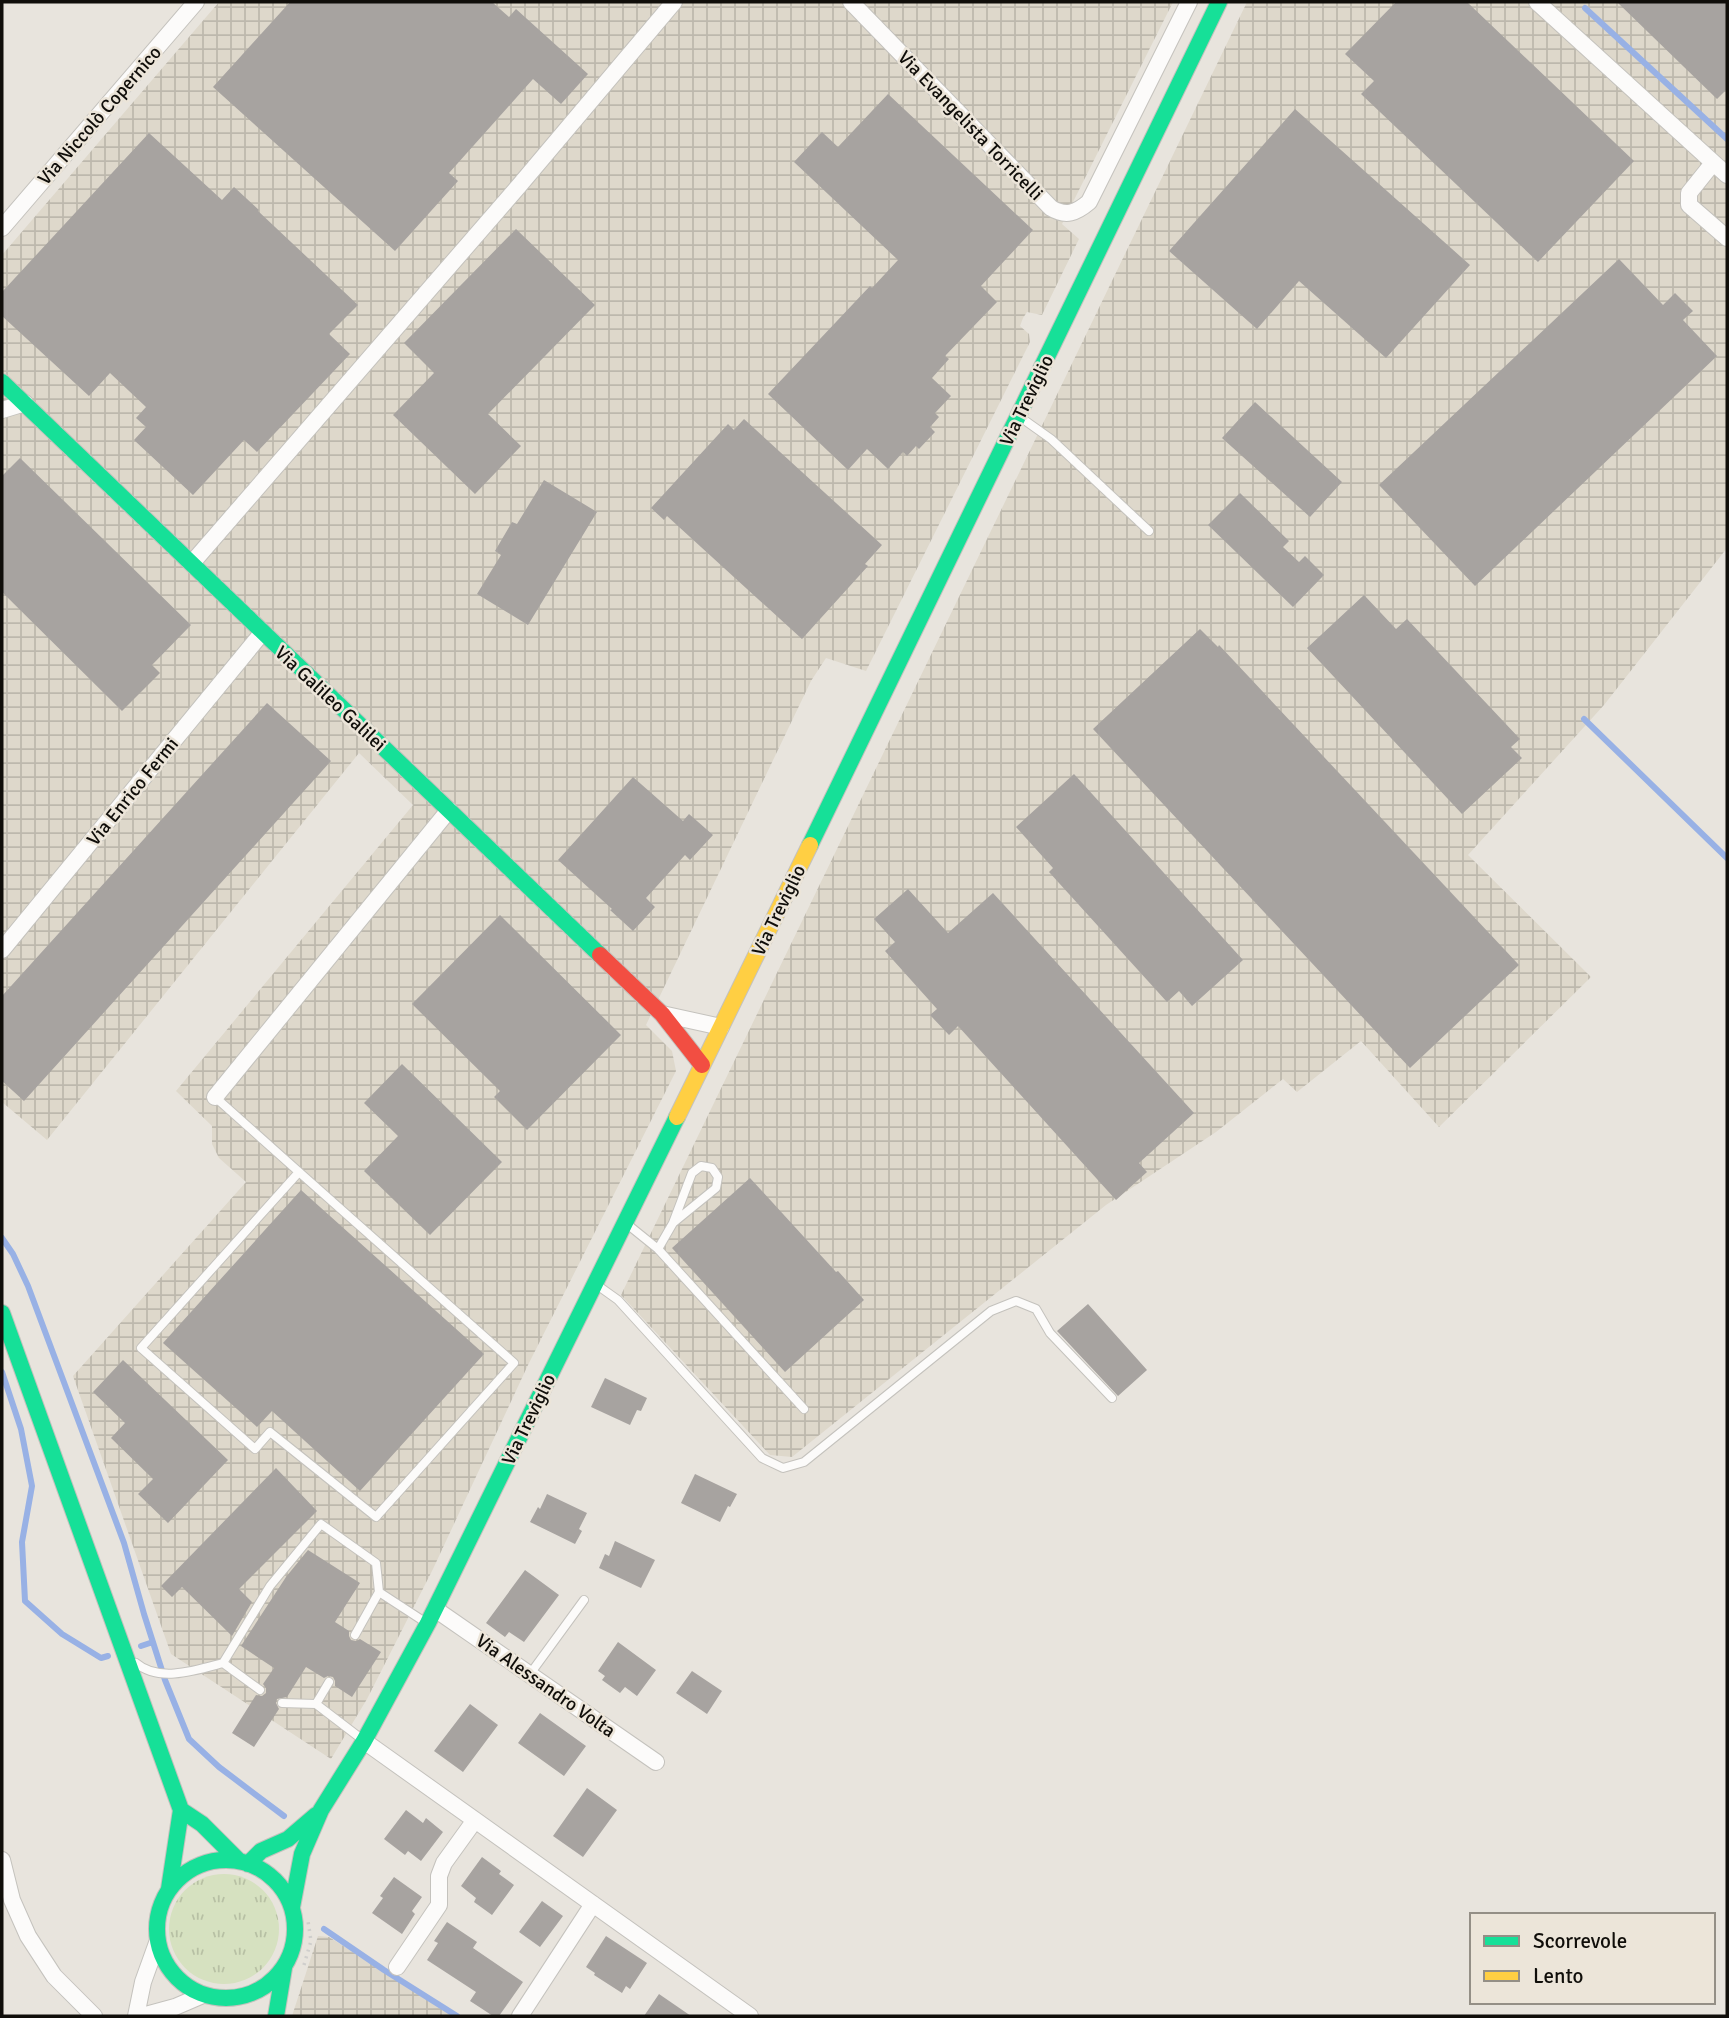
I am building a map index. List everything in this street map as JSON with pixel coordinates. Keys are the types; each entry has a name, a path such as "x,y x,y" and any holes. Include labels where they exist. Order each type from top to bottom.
{"street":[{"name":"Via Niccolò Copernico","path":"2,228 196,2"},
{"path":"192,563 518,187 674,2"},
{"name":"Via Evangelista Torricelli","path":"851,2 1051,208 1066,214 1078,212 1089,202 1189,2"},
{"name":"Via Treviglio","path":"292,1907 302,1854 321,1810 364,1741 431,1616 721,1027 1219,2"},
{"path":"1543,4 1727,175"},
{"path":"1713,163 1689,193 1689,205 1727,238"},
{"name":"Via Galileo Galilei","path":"2,382 662,1014 702,1065"},
{"path":"2,410 25,404"},
{"name":"Via Enrico Fermi","path":"2,950 262,632"},
{"path":"215,1097 449,810"},
{"path":"662,1014 721,1027"},
{"path":"2,1313 181,1810 169,1889"},
{"name":"Via Alessandro Volta","path":"431,1616 530,1674 656,1762"},
{"path":"364,1741 750,2016"},
{"path":"181,1810 202,1824 244,1862 262,1870 275,1880 292,1907 295,1928 292,1949 284,1968 276,2016"},
{"name":"Via Treviglio","path":"244,1862 288,1839 321,1810"},
{"path":"397,1967 439,1905 439,1876 444,1863 475,1820"},
{"path":"2,1860 12,1900 28,1936 54,1976 94,2016"},
{"path":"230,2016 209,1997 182,1984 166,1966 157,1943 156,1925 160,1906 179,1878 200,1865 223,1860 244,1862"},
{"path":"520,2016 593,1904"},
{"path":"136,2016 143,1982 157,1943"},
{"path":"142,2016 209,1997 235,1998 254,1993 271,1983 284,1968"}],"lane":[{"path":"1018,416 1051,439 1149,531"},
{"path":"215,1097 514,1363 376,1517 270,1432 255,1450 141,1348 299,1172"},
{"path":"658,1250 673,1223 692,1173 701,1166 712,1168 718,1177 716,1188 673,1223"},
{"path":"625,1222 658,1250 804,1409"},
{"path":"595,1283 618,1300 762,1458 783,1468 804,1462 991,1311 1016,1301 1036,1310 1051,1333 1112,1398"},
{"path":"126,1654 140,1666 152,1671 180,1675 223,1663 270,1586 321,1524 376,1563 379,1592 355,1635"},
{"path":"379,1592 431,1616"},
{"path":"530,1674 584,1600"},
{"path":"223,1663 260,1690"},
{"path":"316,1704 329,1682"},
{"path":"282,1703 316,1704 364,1741"}],"shaded area":[{"path":"219,2 1173,2 1062,224 1079,239 1042,315 1027,312 1023,318 1020,326 1029,334 1030,342 866,671 826,658 811,681 646,1025 672,1051 676,1071 528,1365 433,1569 367,1699 331,1759 171,1654 73,1376 246,1182 219,1158 212,1144 212,1126 176,1091 413,805 359,753 47,1140 2,1102 2,255"},
{"path":"1247,2 1727,2 1727,548 1604,705 1468,855 1591,977 1439,1127 1361,1041 1297,1092 1283,1079 1216,1132 1106,1205 792,1457 770,1455 621,1295"},
{"path":"318,1936 329,1937 455,2016 292,2016"}],"green space":[{"path":"224,1874 245,1878 263,1890 275,1908 279,1929 275,1950 263,1968 245,1980 224,1984 203,1980 185,1968 173,1950 169,1929 173,1908 185,1890 203,1878"}],"building":[{"path":"290,2 492,2 509,17 516,9 588,74 561,104 533,79 449,173 458,181 395,251 213,87"},
{"path":"1396,2 1467,2 1634,161 1538,262 1361,94 1374,81 1345,54"},
{"path":"1617,2 1727,2 1727,89 1717,99"},
{"path":"888,94 1033,230 981,286 997,302 945,356 949,359 932,378 951,396 935,413 939,417 930,427 935,432 919,449 916,446 907,456 903,452 888,469 867,449 848,470 768,394 898,260 794,162 822,132 838,147"},
{"path":"1295,109 1470,265 1386,358 1299,281 1257,329 1169,251"},
{"path":"149,133 222,200 234,187 358,305 329,334 350,354 257,452 244,440 193,495 134,440 146,427 136,418 146,407 110,373 89,396 2,316 2,292"},
{"path":"516,229 595,305 488,414 521,446 475,494 393,415 434,373 404,343"},
{"path":"1619,259 1663,305 1675,293 1693,311 1683,320 1717,356 1475,586 1379,485"},
{"path":"1255,402 1342,482 1310,517 1222,438"},
{"path":"744,419 882,545 865,564 868,566 802,639 667,516 664,520 651,508 728,424 734,430"},
{"path":"20,458 191,625 152,665 160,673 122,711 2,592 2,476"},
{"path":"544,480 597,512 528,625 477,594 501,555 495,551 512,522 517,524"},
{"path":"1240,493 1289,541 1283,547 1299,562 1305,556 1324,575 1293,607 1208,525"},
{"path":"1364,595 1396,629 1407,619 1520,739 1511,747 1522,758 1462,814 1307,648"},
{"path":"1200,629 1218,647 1219,645 1519,965 1410,1068 1093,729"},
{"path":"267,703 331,761 24,1101 2,1081 2,996"},
{"path":"1074,774 1243,960 1192,1006 1179,991 1167,1002 1049,872 1053,868 1016,827"},
{"path":"633,777 683,821 689,814 713,835 690,860 685,855 646,898 655,907 633,931 558,860"},
{"path":"908,889 948,933 993,893 1194,1113 1139,1163 1147,1172 1116,1200 958,1026 949,1035 930,1015 937,1009 885,951 895,942 874,919"},
{"path":"500,915 621,1035 527,1130 494,1097 500,1091 412,1004"},
{"path":"402,1064 502,1162 430,1235 364,1171 398,1136 364,1103"},
{"path":"750,1178 864,1300 785,1372 672,1248"},
{"path":"301,1190 484,1354 360,1491 272,1411 257,1427 163,1343"},
{"path":"1088,1304 1147,1370 1118,1396 1057,1331"},
{"path":"123,1360 228,1460 168,1523 138,1494 153,1479 111,1438 125,1423 93,1392"},
{"path":"605,1378 647,1398 630,1425 591,1407"},
{"path":"276,1468 317,1511 239,1589 252,1602 232,1636 182,1587 172,1597 161,1586"},
{"path":"695,1474 737,1494 720,1522 681,1503"},
{"path":"547,1494 587,1513 575,1544 530,1522"},
{"path":"615,1541 655,1560 641,1588 599,1568 605,1554 609,1556"},
{"path":"308,1550 360,1583 335,1622 349,1631 351,1640 360,1639 381,1652 352,1697 335,1686 333,1677 324,1678 306,1667 287,1697 277,1699 279,1709 254,1747 232,1733 256,1695 262,1696 266,1693 263,1684 274,1668 241,1646 286,1577"},
{"path":"525,1570 559,1595 524,1642 509,1632 505,1637 486,1623"},
{"path":"618,1642 656,1670 637,1696 625,1687 620,1693 602,1680 605,1676 598,1671"},
{"path":"692,1671 722,1691 707,1714 676,1693"},
{"path":"470,1704 498,1725 463,1772 434,1751"},
{"path":"540,1713 586,1746 564,1776 518,1743"},
{"path":"587,1788 617,1810 583,1857 553,1836"},
{"path":"406,1810 423,1823 426,1818 443,1832 421,1861 408,1851 405,1855 384,1839"},
{"path":"482,1857 514,1885 492,1915 474,1902 476,1898 461,1886"},
{"path":"394,1877 422,1897 412,1911 415,1914 402,1934 372,1913"},
{"path":"542,1901 563,1916 540,1947 519,1932"},
{"path":"447,1922 477,1942 473,1948 523,1982 499,2016 493,2016 470,2001 476,1992 427,1960 438,1943 434,1941"},
{"path":"606,1936 647,1963 630,1989 626,1986 622,1993 586,1967"},
{"path":"659,1994 691,2016 644,2016"}],"waterway":[{"path":"1585,8 1727,139"},
{"path":"1584,719 1727,858"},
{"path":"2,1238 28,1286 124,1543 165,1680 189,1739 219,1767 284,1816"},
{"path":"2,1372 21,1429 32,1486 22,1542 25,1601 62,1634 101,1658 108,1656"},
{"path":"141,1646 153,1642"},
{"path":"324,1929 457,2016"}],"traffic: fast":[{"path":"810,845 1219,2"},
{"path":"2,382 600,955"},
{"path":"292,1907 302,1854 321,1810 364,1741 428,1623 677,1117"},
{"path":"2,1313 181,1810 169,1889"},
{"path":"181,1810 202,1824 239,1861"},
{"path":"248,1864 261,1851 288,1839 316,1815"},
{"path":"226,1860 253,1865 275,1880 290,1902 295,1929 290,1956 275,1978 253,1993 226,1998 199,1993 177,1978 162,1956 157,1929 162,1902 177,1880 199,1865 226,1860"},
{"path":"276,2016 284,1968"}],"traffic: slow":[{"path":"677,1117 810,845"}],"traffic: jam":[{"path":"600,955 662,1014 702,1065"}]}
